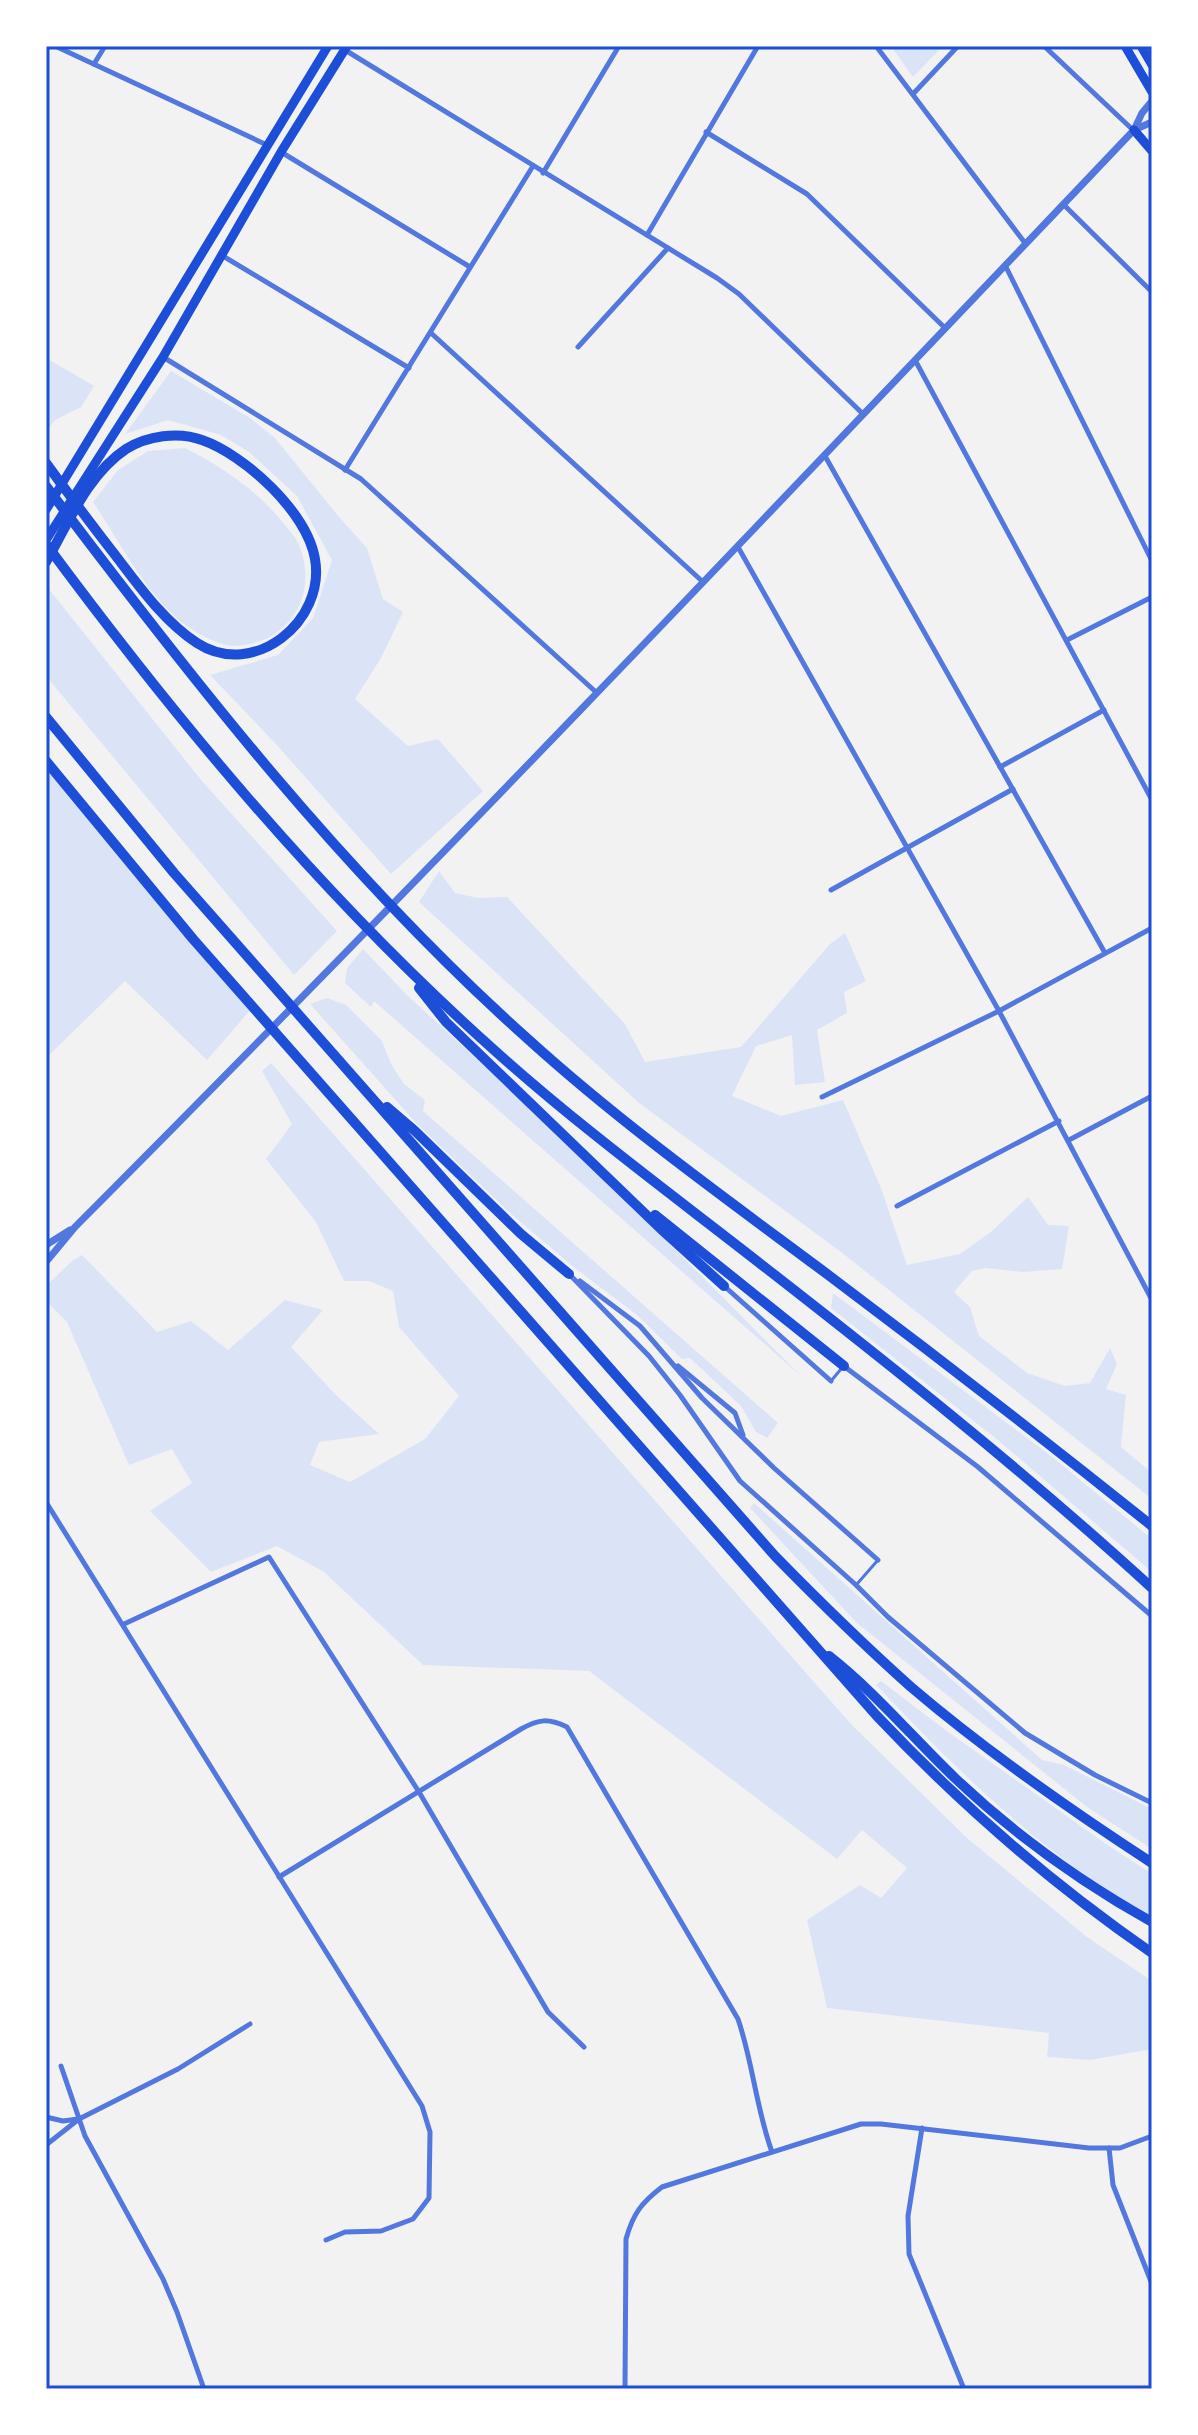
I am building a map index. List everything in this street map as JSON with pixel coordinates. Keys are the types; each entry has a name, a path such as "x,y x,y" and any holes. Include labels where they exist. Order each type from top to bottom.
{"highway":[{"path":"46,510 328,46"},
{"path":"1125,46 1152,92"},
{"path":"1141,46 1152,65"},
{"path":"346,48 281,152 163,357 46,542 78,588 205,747 332,892 465,1024 550,1099 968,1429 1152,1588"},
{"path":"1134,130 1152,151"},
{"path":"46,463 97,531 166,616 195,642 213,651 243,654 280,641 301,620 314,593 316,563 310,544 277,494 251,470 221,449 201,439 182,436 143,441 110,463 89,489 46,562"},
{"path":"46,486 207,694 365,877 415,931 509,1022 614,1113 925,1348 1152,1526"},
{"path":"46,717 149,844 269,982 742,1519 838,1620 942,1712 1064,1803 1152,1863"},
{"path":"46,761 167,909 808,1641 894,1734 957,1797 1073,1896 1152,1953"},
{"path":"396,958 446,1022 724,1286"},
{"path":"361,1086 415,1131 510,1224 569,1274"},
{"path":"625,1192 844,1366"},
{"path":"808,1641 857,1678 932,1757 1019,1835 1093,1887 1152,1922"}],"street":[{"path":"55,46 267,145"},
{"path":"94,64 105,46"},
{"path":"543,173 619,46"},
{"path":"647,235 758,46"},
{"path":"876,46 1025,243"},
{"path":"913,94 958,46"},
{"path":"1044,46 1134,130"},
{"path":"346,48 739,294 863,414"},
{"path":"46,1262 75,1227 825,456 914,358 1134,130 1152,101"},
{"path":"1134,130 1152,122"},
{"path":"706,132 807,194 944,327"},
{"path":"281,152 470,267"},
{"path":"345,470 533,166"},
{"path":"1063,204 1152,292"},
{"path":"578,347 668,248"},
{"path":"223,256 409,368"},
{"path":"1005,264 1152,561"},
{"path":"431,333 704,582"},
{"path":"163,357 345,470 383,498 597,693"},
{"path":"914,358 1152,800"},
{"path":"825,456 1105,953"},
{"path":"738,547 999,1011 1152,1300"},
{"path":"1067,640 1152,597"},
{"path":"1000,767 1104,710"},
{"path":"831,890 1013,789"},
{"path":"822,1097 999,1011 1152,928"},
{"path":"1069,1140 1152,1096"},
{"path":"897,1206 1059,1121"},
{"path":"46,1245 75,1227"},
{"path":"569,1274 629,1316 702,1398 774,1468 878,1560"},
{"path":"569,1274 649,1356 740,1481 888,1617 1025,1733 1084,1769 1152,1803"},
{"path":"724,1286 831,1381"},
{"path":"671,1360 735,1413 744,1438"},
{"path":"844,1366 1000,1486 1152,1616"},
{"path":"46,1502 422,2106 430,2132 429,2198 413,2219 381,2231 345,2232 326,2240"},
{"path":"124,1624 269,1557 419,1792 548,2012 584,2047"},
{"path":"279,1877 538,1720 552,1720 567,1727 738,2019 748,2050 757,2106 772,2152"},
{"path":"46,2145 79,2119 178,2069 250,2024"},
{"path":"61,2066 95,2156 163,2279 204,2389"},
{"path":"46,2117 63,2121 79,2119"},
{"path":"625,2389 626,2239 632,2218 647,2199 662,2187 861,2124 922,2128 1089,2148 1120,2148 1152,2136"},
{"path":"922,2128 908,2216 909,2254 964,2389"},
{"path":"1109,2148 1113,2185 1152,2284"}],"lane":[{"path":"831,1381 844,1366"},
{"path":"856,1585 878,1560"}],"shaded area":[{"path":"891,46 943,46 913,77"},
{"path":"46,358 94,386 81,407 55,420 46,432"},
{"path":"171,371 250,418 275,438 367,548 383,599 403,612 381,658 355,699 408,746 438,739 483,791 391,874 210,675 278,655 313,618 332,560 297,496 249,452 221,435 168,420 125,434"},
{"path":"185,448 213,463 252,491 298,542 304,564 302,599 284,627 269,637 233,646 210,639 188,627 147,586 93,502 118,470 148,451"},
{"path":"48,588 202,781 337,931 294,975 46,676"},
{"path":"46,762 253,1007 207,1060 125,981 46,1058"},
{"path":"439,871 455,893 478,898 507,897 625,1024 645,1062 741,1047 830,944 845,933 866,981 844,992 847,1013 817,1030 825,1082 795,1085 792,1035 756,1046 732,1096 781,1116 843,1100 881,1188 907,1265 960,1254 992,1231 1028,1197 1048,1225 1069,1226 1062,1269 1023,1272 985,1268 972,1271 954,1292 970,1307 979,1336 1027,1373 1065,1386 1090,1383 1110,1348 1117,1364 1106,1389 1126,1395 1121,1447 1152,1473 1152,1499 841,1252 639,1103 419,902"},
{"path":"363,949 407,995 580,1154 802,1377 374,1001 371,1007 345,983 347,968"},
{"path":"327,998 346,1005 382,1041 391,1064 404,1084 425,1100 423,1111 778,1423 767,1438 756,1432 741,1406 690,1358 682,1359 636,1314 576,1269 510,1213 417,1124 310,1004"},
{"path":"271,1063 850,1723 967,1838 1087,1937 1152,1981 1152,2049 1090,2060 1047,2057 1049,2033 827,2008 807,1920 860,1885 881,1898 907,1868 862,1830 837,1859 589,1671 423,1665 324,1572 277,1546 211,1572 150,1511 192,1483 172,1449 129,1465 67,1322 46,1301 46,1286 82,1255 157,1332 191,1321 228,1350 285,1300 323,1310 291,1347 336,1395 379,1434 319,1442 310,1465 350,1482 425,1439 459,1396 399,1327 393,1291 369,1281 344,1281 316,1222 266,1159 292,1124 262,1071"},
{"path":"833,1293 1051,1456 1152,1539 1152,1572 999,1441 831,1308"},
{"path":"754,1503 1042,1760 1064,1765 1152,1809 1152,1849 1087,1807 857,1623 750,1508"},
{"path":"881,1681 944,1729 1152,1874 1152,1917 1076,1869 1005,1812 876,1685"}]}
